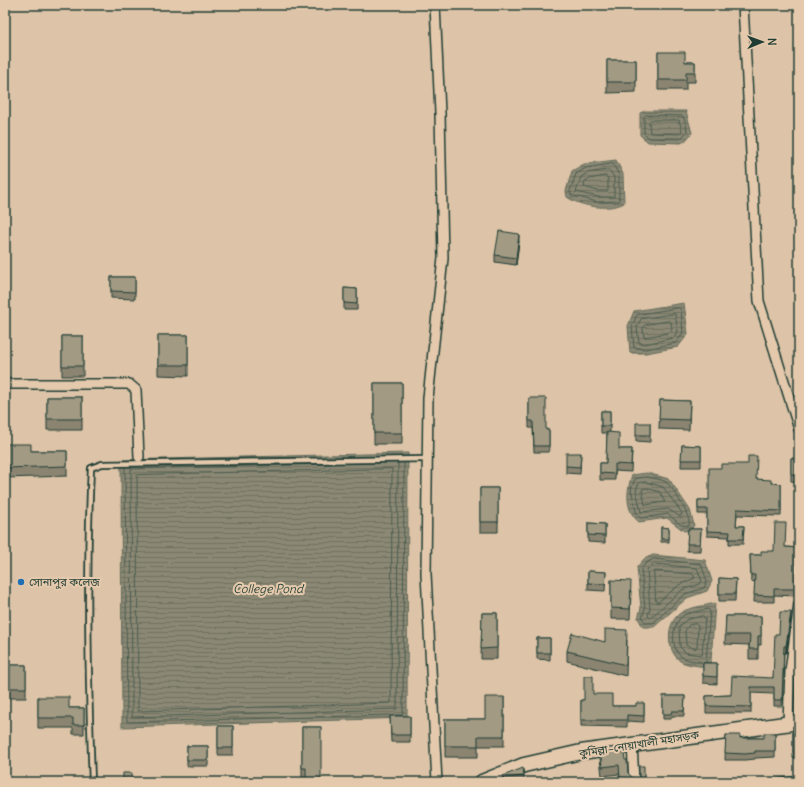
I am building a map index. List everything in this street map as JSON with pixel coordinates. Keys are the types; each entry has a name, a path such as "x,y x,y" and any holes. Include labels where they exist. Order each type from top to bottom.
{"highway":[{"name":"কুমিল্লা–নোয়াখালী মহাসড়ক","path":"482,782 524,765 581,752 794,722"}],"street":[{"path":"435,5 440,113 443,258 428,398 426,574 437,782"},
{"path":"743,5 759,301 799,429"},
{"path":"5,384 129,384 136,390 139,457"},
{"path":"794,722 790,671 799,604"},
{"path":"632,744 634,782"}],"lane":[{"path":"92,782 89,709 88,550 92,468 102,464 427,458"}],"water":[{"path":"645,111 686,111 692,133 685,141 681,143 648,142 640,135 640,113"},
{"path":"616,160 623,174 624,203 611,207 596,207 580,203 567,197 566,191 572,171 584,164"},
{"path":"684,303 688,334 678,347 646,353 630,353 628,326 634,311"},
{"name":"College Pond","path":"408,453 407,718 122,727 121,460"},
{"path":"647,473 669,479 690,510 694,525 691,530 684,531 667,518 639,522 634,517 629,507 628,500 630,481 632,475"},
{"path":"653,555 705,560 712,581 707,591 687,598 654,627 643,627 638,618 641,608 637,567 644,559"},
{"path":"715,603 711,661 707,667 680,661 672,650 669,636 670,629 676,617 685,610"}],"building":[{"path":"658,52 685,52 685,62 695,62 695,72 686,72 686,80 658,80"},
{"path":"607,60 636,60 636,82 607,82"},
{"path":"499,231 519,234 516,258 495,255"},
{"path":"111,277 135,277 135,292 111,291"},
{"path":"344,288 357,289 357,304 344,303"},
{"path":"158,335 188,335 188,365 158,365"},
{"path":"62,336 83,336 83,366 62,366"},
{"path":"374,383 402,383 402,433 374,433"},
{"path":"47,397 82,397 82,419 47,419"},
{"path":"529,398 546,398 546,430 549,430 549,446 534,446 533,421 529,421"},
{"path":"660,400 690,401 689,420 659,419"},
{"path":"601,411 610,411 610,426 601,426"},
{"path":"636,423 650,423 650,435 636,435"},
{"path":"607,432 619,433 619,449 632,449 631,465 615,464 615,474 600,473 600,463 606,463"},
{"path":"5,444 31,444 31,451 67,451 67,466 5,468"},
{"path":"682,445 701,446 701,460 681,460"},
{"path":"566,453 581,453 580,467 566,466"},
{"path":"748,456 757,456 756,479 771,480 771,483 781,484 781,511 737,509 736,526 744,526 743,539 729,539 730,532 707,531 707,509 698,509 698,500 709,500 709,468 721,468 721,464 748,464"},
{"path":"791,458 799,459 799,475 791,474"},
{"path":"480,488 498,488 498,522 480,522"},
{"path":"588,523 605,524 605,536 588,535"},
{"path":"775,523 786,523 785,547 799,548 799,565 796,565 796,589 774,589 774,596 754,595 755,575 751,575 750,555 761,555 761,551 774,551"},
{"path":"661,527 669,528 669,539 661,539"},
{"path":"688,529 701,529 700,544 687,544"},
{"path":"588,571 606,572 605,584 588,583"},
{"path":"719,578 736,579 735,594 719,594"},
{"path":"611,580 631,581 630,609 611,608"},
{"path":"780,612 791,612 786,646 784,646 782,700 774,700 774,687 751,687 751,707 706,706 706,696 731,695 732,676 773,678 775,634 779,634"},
{"path":"482,613 497,613 497,648 481,649"},
{"path":"726,616 761,616 761,636 758,636 758,649 749,649 750,635 725,635"},
{"path":"605,629 627,630 626,665 567,651 572,633 605,642"},
{"path":"537,638 550,638 550,653 537,653"},
{"path":"703,663 717,663 717,677 703,676"},
{"path":"5,665 26,665 26,688 5,688"},
{"path":"584,676 593,676 593,694 612,694 612,706 636,706 636,703 644,703 644,716 627,715 627,720 581,720 581,700 584,700"},
{"path":"663,696 685,696 684,711 672,711 671,714 663,714"},
{"path":"38,697 69,697 69,708 84,708 84,725 73,725 73,718 38,718"},
{"path":"485,697 504,697 504,736 478,736 478,746 445,746 445,719 485,719"},
{"path":"390,716 410,716 410,735 391,735"},
{"path":"799,725 799,752 793,752 793,726"},
{"path":"218,726 233,726 233,748 218,748"},
{"path":"302,727 321,727 321,782 306,782 306,768 302,768"},
{"path":"764,733 775,733 775,751 755,751 755,753 745,754 725,753 726,735 740,735 740,738 764,738"},
{"path":"187,746 208,746 208,760 187,760"},
{"path":"623,746 625,760 627,760 628,773 634,779 620,778 619,765 602,767 600,749"},
{"path":"639,766 644,766 644,782 638,782"},
{"path":"523,768 524,776 503,778 503,776"},
{"path":"123,773 132,773 132,782 123,782"}],"railway":[{"path":"755,782 799,777"}],"place":[{"name":"সোনাপুর কলেজ","path":"21,582"}]}
